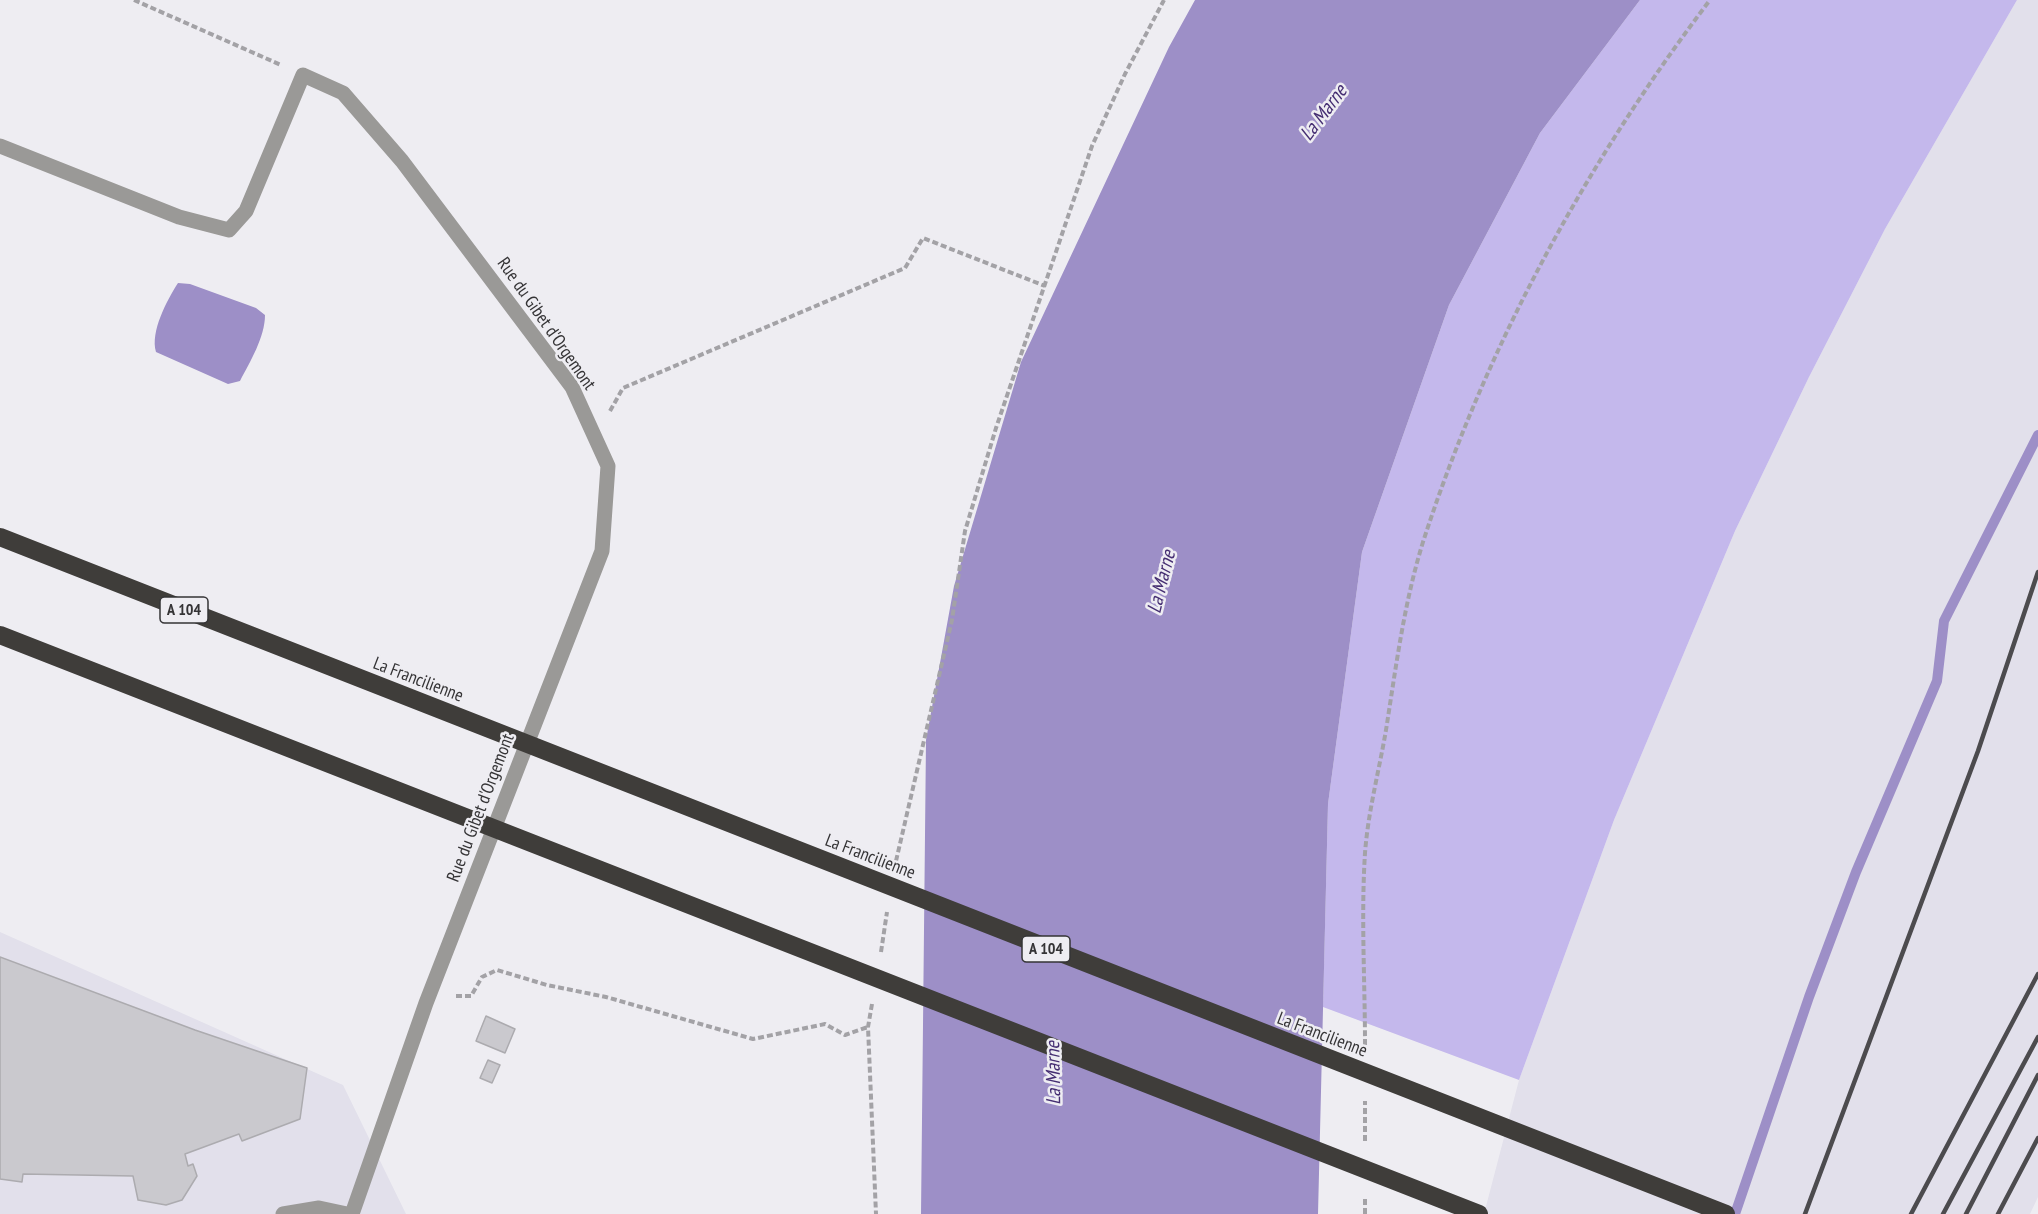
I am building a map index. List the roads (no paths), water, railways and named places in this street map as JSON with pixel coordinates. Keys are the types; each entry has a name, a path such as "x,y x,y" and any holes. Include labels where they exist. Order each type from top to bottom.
{"highway":[{"name":"La Francilienne","path":"0,537 1726,1214"},
{"path":"0,635 1479,1214"}],"street":[{"name":"Rue du Gibet d'Orgemont","path":"0,146 179,217 210,227 229,230 246,211 303,75 342,93 402,161 572,387 608,466 602,551 426,1003 352,1214"},
{"path":"283,1214 319,1208 347,1214"}],"water":[{"name":"La Marne","path":"1195,0 1640,0 1540,133 1449,305 1362,552 1328,804 1318,1214 921,1214 926,740 954,586 1021,362 1169,47"},
{"path":"178,283 190,284 256,308 265,315 260,341 240,381 228,384 156,352 157,326"}],"waterway":[{"path":"1735,1214 1809,997 1856,872 1937,681 1944,621 2038,435"}],"railway":[{"path":"1805,1214 1978,751 2038,572"},
{"path":"1911,1214 2038,974"},
{"path":"1943,1214 2038,1037"},
{"path":"1966,1214 2038,1075"},
{"path":"1998,1214 2038,1138"}]}
